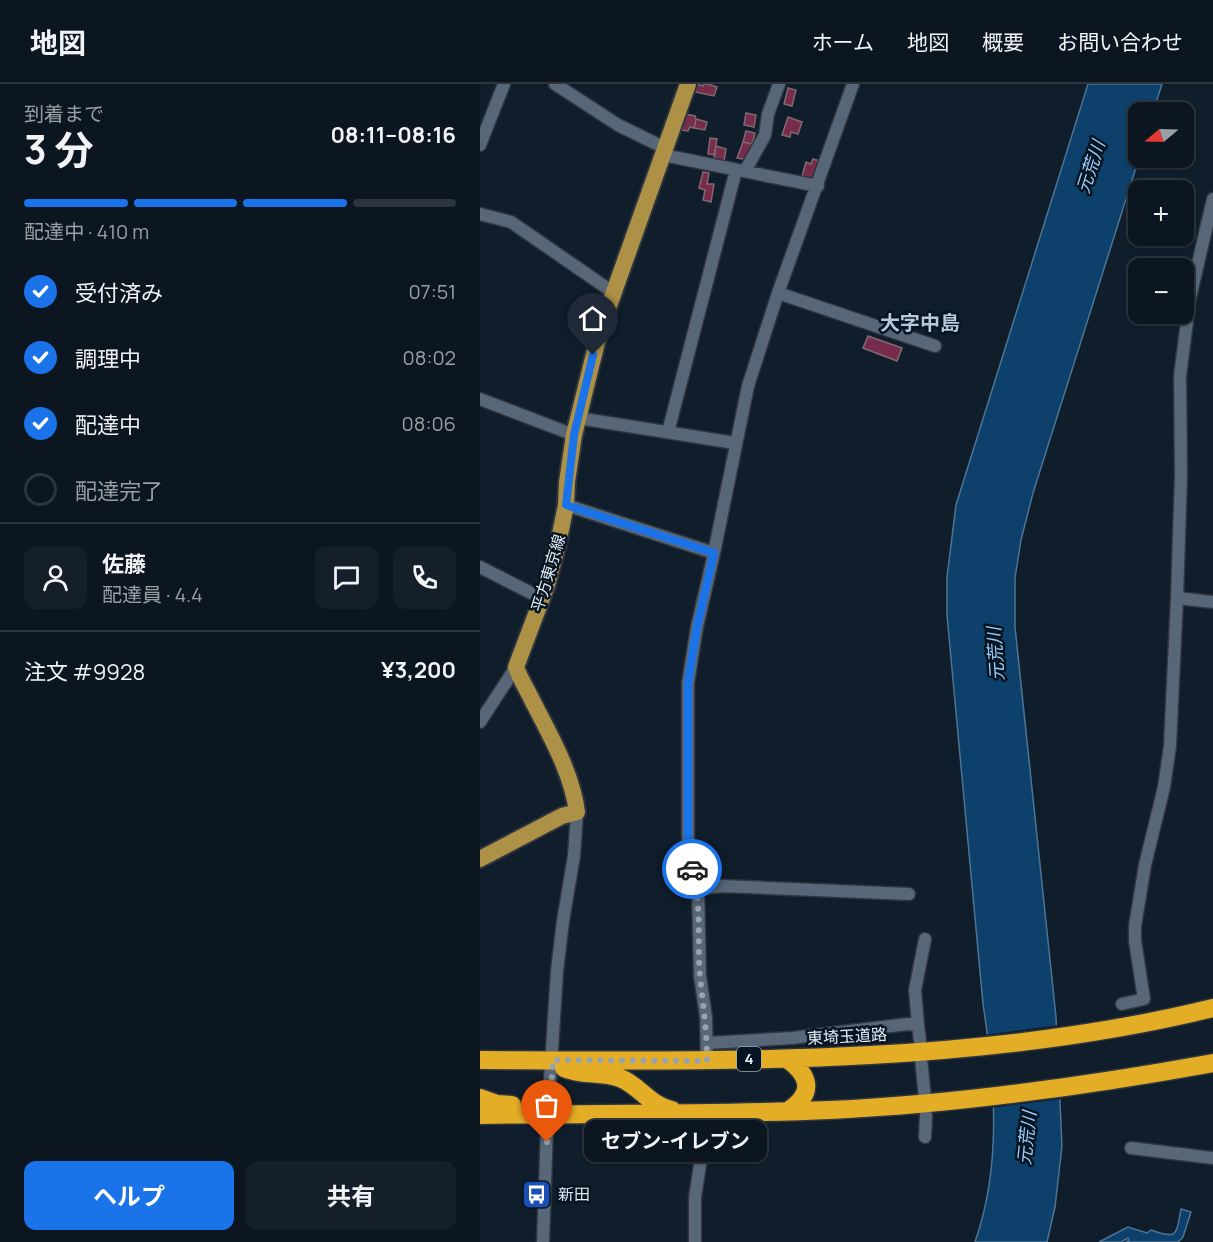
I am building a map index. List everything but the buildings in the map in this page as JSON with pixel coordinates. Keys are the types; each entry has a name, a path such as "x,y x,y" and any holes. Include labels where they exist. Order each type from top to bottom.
{"highway":[{"name":"東埼玉道路","path":"480,1060 553,1060 707,1052 787,1059 945,1049 1097,1030 1213,1008"},
{"path":"787,1059 802,1073 807,1090 798,1105 788,1111"},
{"name":"4","path":"553,1060 570,1071 622,1078 655,1104 697,1113"},
{"name":"4","path":"480,1115 788,1111 950,1102 1105,1082 1213,1064"},
{"name":"4","path":"480,1098 497,1104 526,1105 548,1114"}],"main road":[{"name":"平方東京線","path":"516,668 552,568 566,505 574,435 599,334 688,84"},
{"path":"480,859 562,816 578,812 567,777 548,731 516,668"}],"street":[{"path":"480,145 504,84"},
{"path":"555,84 664,152 818,186"},
{"path":"668,432 741,170 765,135 768,114 778,84"},
{"path":"853,84 778,293 748,386 735,443 697,627 688,683 688,852 698,889 700,976 706,1017 707,1052 792,1038 918,1025"},
{"path":"1122,1004 1144,999 1135,941 1135,926 1145,865 1169,756 1178,598 1181,475 1180,376 1193,282 1213,199"},
{"path":"480,214 511,222 614,293"},
{"path":"778,293 935,346"},
{"path":"480,399 574,435"},
{"path":"578,418 735,443"},
{"path":"566,505 714,553"},
{"path":"480,567 541,598"},
{"path":"1178,598 1213,602"},
{"path":"480,722 516,668"},
{"path":"543,1242 557,971 578,812"},
{"path":"698,889 722,886 909,894"},
{"path":"920,1041 915,990 924,939"},
{"path":"921,1058 925,1099"},
{"path":"695,1242 695,1197 705,1132 697,1113"},
{"path":"925,1137 926,1115"},
{"path":"705,1132 739,1134"},
{"path":"1131,1148 1213,1158"}],"water":[{"name":"元荒川","path":"1088,84 1162,84 1156,102 1128,102 1128,168 1136,168 1132,180 1128,180 1128,193 1033,493 1021,540 1015,578 1015,627 1056,1017 1062,1146 1055,1207 1047,1242 975,1242 984,1213 989,1183 994,1124 991,1064 983,1004 947,615 947,577 956,505"},
{"path":"1181,1209 1191,1212 1183,1237 1178,1242 1126,1242 1128,1238 1121,1242 1099,1242 1128,1227 1147,1233 1151,1230 1171,1235 1176,1230"}],"pier":[{"path":"1059,1025 1062,1099 991,1108 989,1067 984,1035"}],"way so far":[{"path":"547,1142 553,1060 707,1061 706,1017 700,976 698,889 692,869"}],"place":[{"name":"セブン-イレブン","path":"547,1142"},
{"name":"新田","path":"537,1194"}],"district":[{"name":"大字中島","path":"920,323"}],"route":[{"path":"593,355 574,435 566,505 714,553 697,627 688,683 688,852 692,869"}]}
